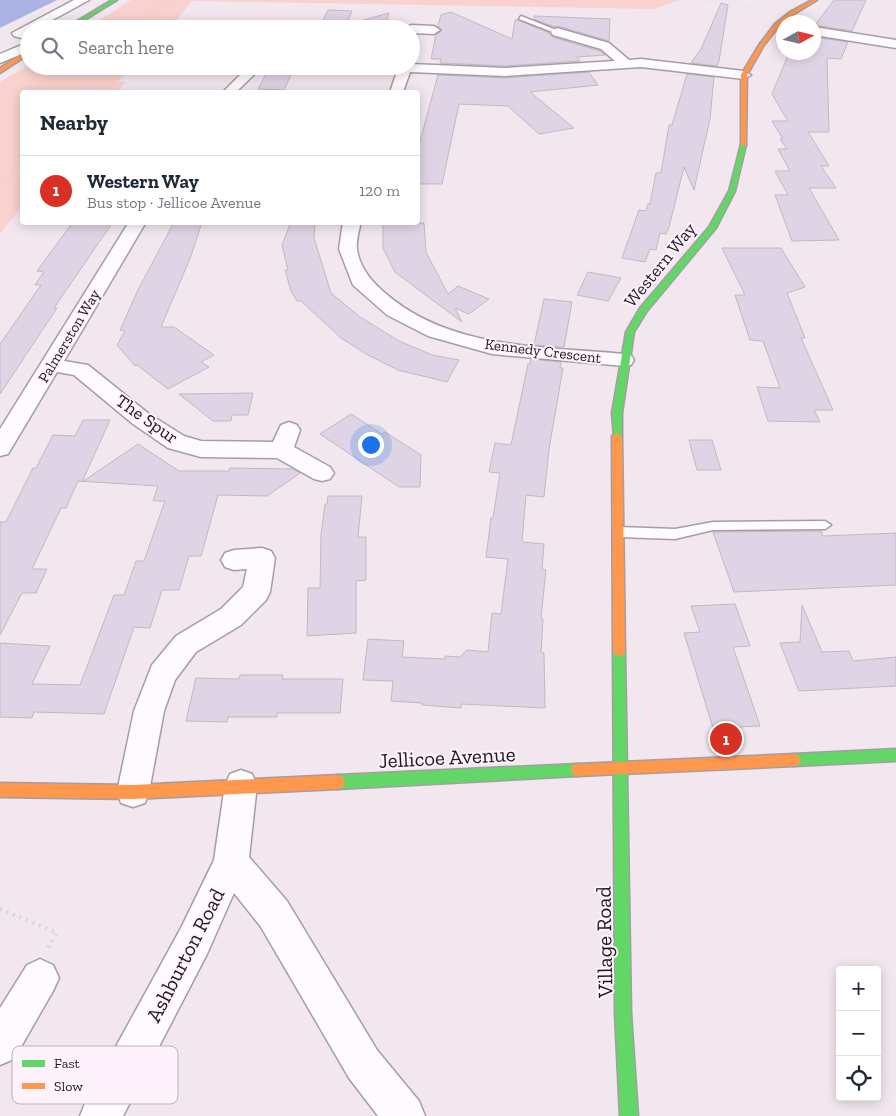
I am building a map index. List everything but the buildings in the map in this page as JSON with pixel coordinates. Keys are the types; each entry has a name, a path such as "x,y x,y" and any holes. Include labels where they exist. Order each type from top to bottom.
{"street":[{"path":"44,20 83,0"},
{"path":"81,20 115,0"},
{"path":"792,13 815,0"},
{"path":"420,29 434,30"},
{"path":"420,68 505,72 641,63 744,75 762,45 776,30"},
{"path":"821,32 896,44"},
{"path":"563,37 605,46 626,63"},
{"path":"0,58 20,50"},
{"path":"0,71 20,57"},
{"path":"231,90 247,75"},
{"path":"398,90 403,75"},
{"name":"Western Way","path":"620,767 618,414 624,360 630,332 643,310 712,228 732,191 743,150 744,75"},
{"name":"Palmerston Way","path":"0,448 136,225"},
{"name":"Kennedy Crescent","path":"352,225 348,249 360,281 394,312 410,320 435,332 492,348 624,360"},
{"name":"The Spur","path":"52,365 81,370 141,419 176,442 201,449 285,440"},
{"path":"285,440 322,473"},
{"path":"133,792 150,711 162,674 186,644 231,617 256,592 262,558 234,560"},
{"name":"Jellicoe Avenue","path":"0,790 133,792 896,755"},
{"name":"Village Road","path":"620,767 623,1012 629,1116"},
{"name":"Ashburton Road","path":"138,1046 194,941 231,862 241,786"},
{"path":"231,862 274,914 363,1064 404,1116"},
{"path":"0,1045 40,978"},
{"name":"Ashburton Road","path":"101,1116 107,1104"}],"lane":[{"path":"520,18 563,37"},
{"path":"619,532 675,534 713,526 825,525"}],"path":[{"path":"146,20 162,1 192,0"},
{"path":"704,0 792,13"},
{"path":"84,90 97,75"},
{"path":"0,187 20,163"},
{"path":"0,909 56,933 32,975 40,978"}],"shaded area":[{"path":"131,0 678,0 655,9 192,1 176,20 100,20"},
{"path":"20,70 20,75 124,75 118,82 125,82 119,90 20,90 20,209 0,234 0,82"}],"water":[{"path":"0,0 57,0 0,28"}],"traffic: fast":[{"path":"81,20 115,0"},
{"path":"617,436 617,413 630,332 643,310 712,228 732,191 743,145"},
{"path":"619,651 623,1013 629,1116"},
{"path":"794,760 896,755"},
{"path":"338,782 578,770"}],"traffic: slow":[{"path":"743,145 744,75 762,45 777,25 792,13 815,0"},
{"path":"0,71 20,57"},
{"path":"617,436 619,651"},
{"path":"578,770 794,760"},
{"path":"0,790 133,792 338,782"}],"place":[{"name":"Western Way","path":"726,739"}]}
